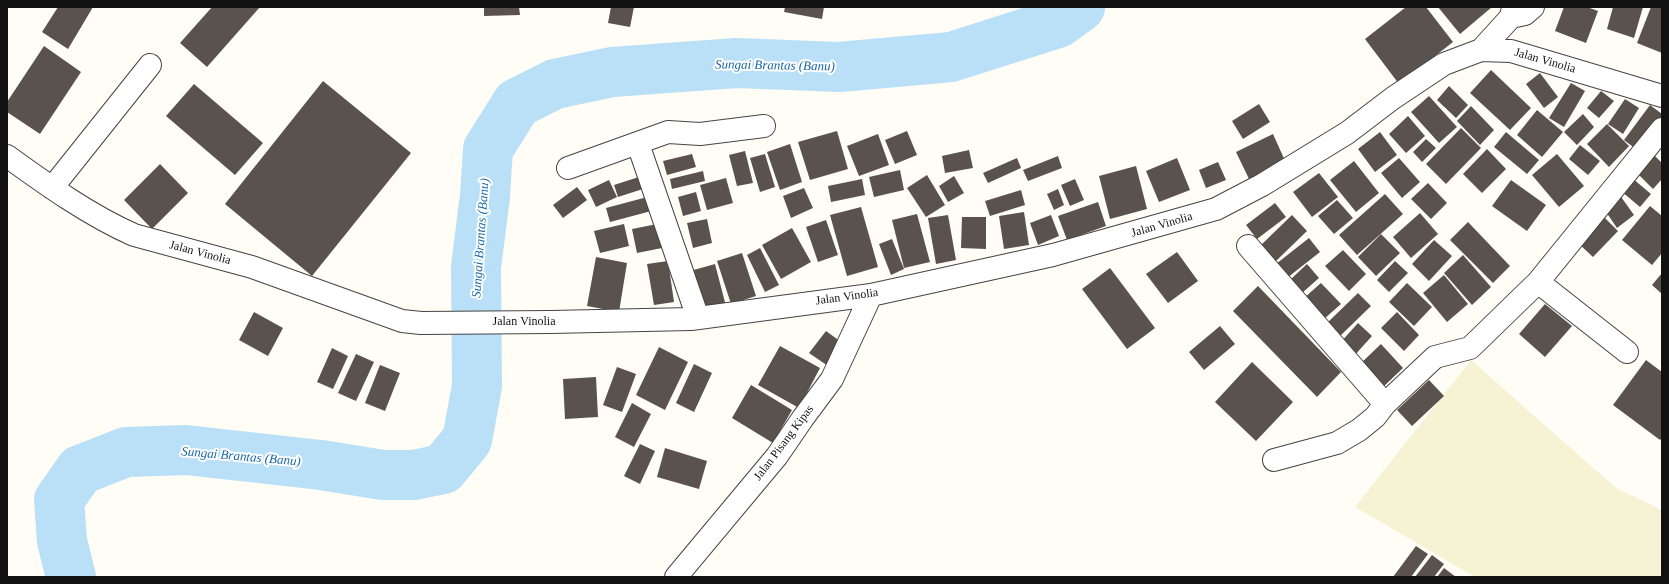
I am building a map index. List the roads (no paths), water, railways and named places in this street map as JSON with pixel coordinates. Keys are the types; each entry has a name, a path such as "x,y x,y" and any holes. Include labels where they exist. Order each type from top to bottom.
{"street":[{"path":"1481,50 1512,12 1524,14 1533,7"},
{"name":"Jalan Vinolia","path":"7,156 52,188 119,228 134,235 252,267 402,321 421,323 551,322 698,318 871,295 1053,255 1216,209 1262,185 1347,133 1394,98 1444,64 1481,50 1511,51 1662,96"},
{"path":"52,188 150,65"},
{"path":"568,168 668,132 700,134 764,126"},
{"path":"1274,460 1337,443 1359,430 1375,417 1385,404 1434,357 1470,348 1538,282 1662,129"},
{"path":"638,144 698,318"},
{"path":"1248,246 1385,404"},
{"path":"1538,282 1627,352"},
{"name":"Jalan Pisang Kipas","path":"676,577 777,456 802,418 832,379 871,295"}],"waterway":[{"name":"Sungai Brantas (Banu)","path":"71,577 62,541 59,500 80,470 126,452 186,450 321,465 383,475 414,475 443,469 467,440 477,386 476,267 485,196 488,149 517,103 555,84 612,72 737,63 839,67 951,57 1058,23 1080,7"}]}
